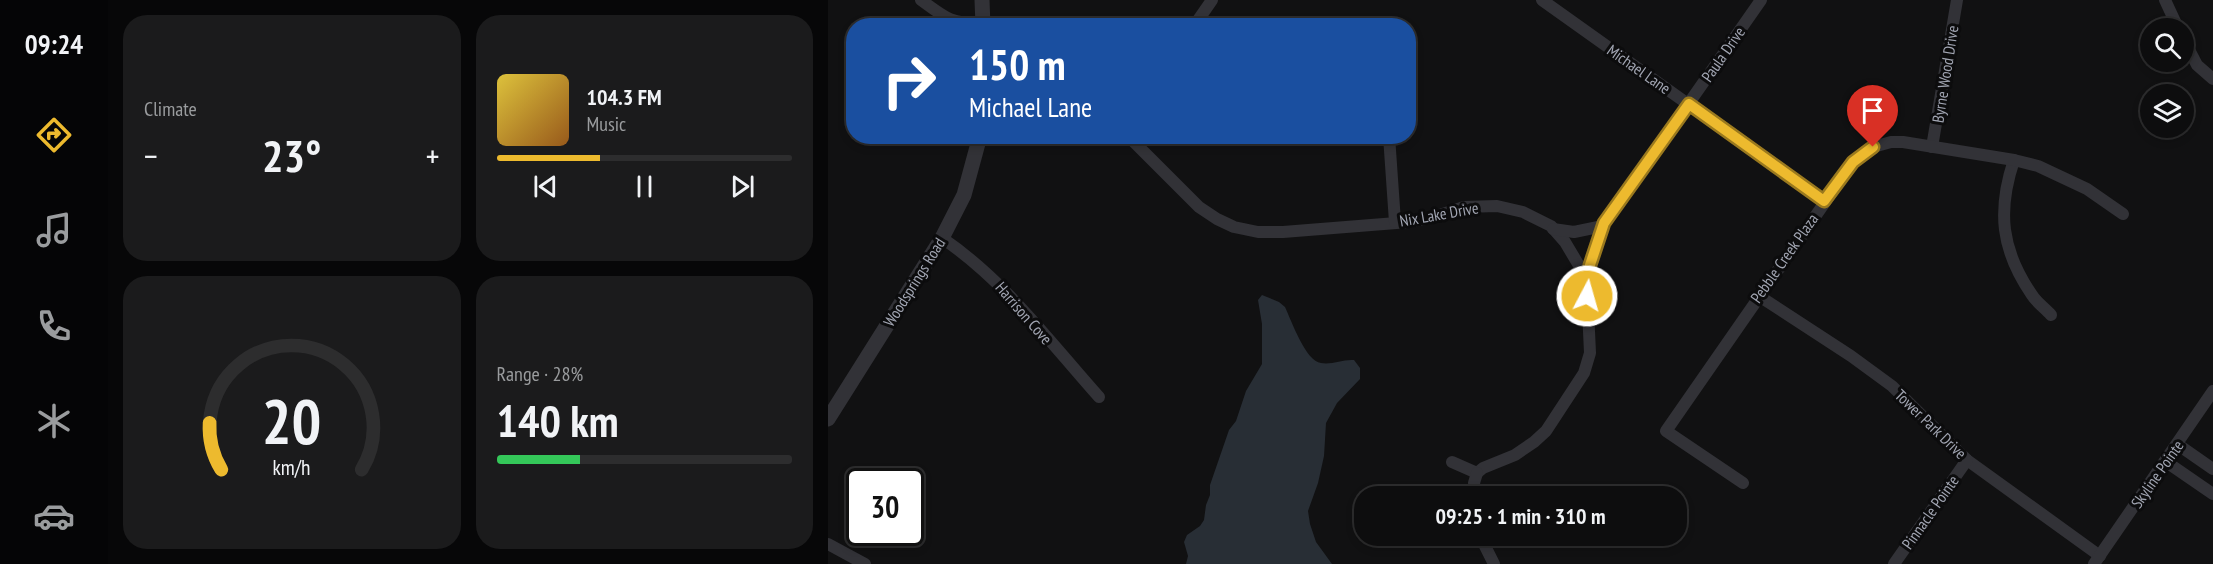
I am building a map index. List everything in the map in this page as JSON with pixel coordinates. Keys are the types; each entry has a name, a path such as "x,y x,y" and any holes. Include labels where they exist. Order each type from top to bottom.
{"street":[{"path":"921,0 946,18"},
{"path":"982,0 983,18"},
{"path":"1200,18 1212,0"},
{"name":"Michael Lane","path":"1542,0 1824,201"},
{"name":"Paula Drive","path":"1587,279 1603,226 1761,0"},
{"name":"Byrne Wood Drive","path":"1932,147 1957,0"},
{"path":"2165,0 2173,18"},
{"path":"2194,59 2197,65 2213,79"},
{"name":"Pebble Creek Plaza","path":"1743,483 1666,431 1824,201 1853,162 1873,147 1892,141 2014,160 2058,174 2087,189 2123,214"},
{"name":"Woodsprings Road","path":"828,419 942,238 964,195 978,144"},
{"name":"Nix Lake Drive","path":"1136,144 1199,207 1234,227 1267,233 1431,218 1464,207 1497,206 1523,212 1553,229 1565,242 1587,279 1585,282 1590,353 1584,373 1546,430 1534,442 1515,455 1483,468 1477,473"},
{"path":"1390,144 1395,222"},
{"path":"2014,160 2003,205 2004,232 2008,250 2027,288 2051,315"},
{"path":"1553,229 1574,232 1603,226"},
{"name":"Harrison Cove","path":"942,238 968,255 996,280 1099,397"},
{"name":"Tower Park Drive","path":"1759,296 1851,356 1892,386 1917,408 1966,460 2097,560"},
{"name":"Skyline Pointe","path":"2097,560 2213,391"},
{"path":"2177,444 2213,469"},
{"name":"Pinnacle Pointe","path":"1894,564 1966,460"},
{"path":"1452,462 1477,473 1474,486"},
{"path":"2165,462 2213,494"},
{"path":"828,544 865,564"},
{"path":"1485,546 1494,564"}],"shaded area":[{"path":"1262,295 1285,307 1300,340 1315,361 1333,363 1354,360 1360,368 1360,379 1337,403 1326,423 1324,456 1308,511 1316,542 1332,564 1186,564 1188,556 1184,542 1187,535 1200,526 1204,520 1210,485 1229,430 1236,421 1246,391 1262,364 1262,324 1258,300"}],"route":[{"path":"1587,296 1585,282 1589,276 1590,265 1604,223 1689,104 1824,201 1853,162 1873,147"}]}
